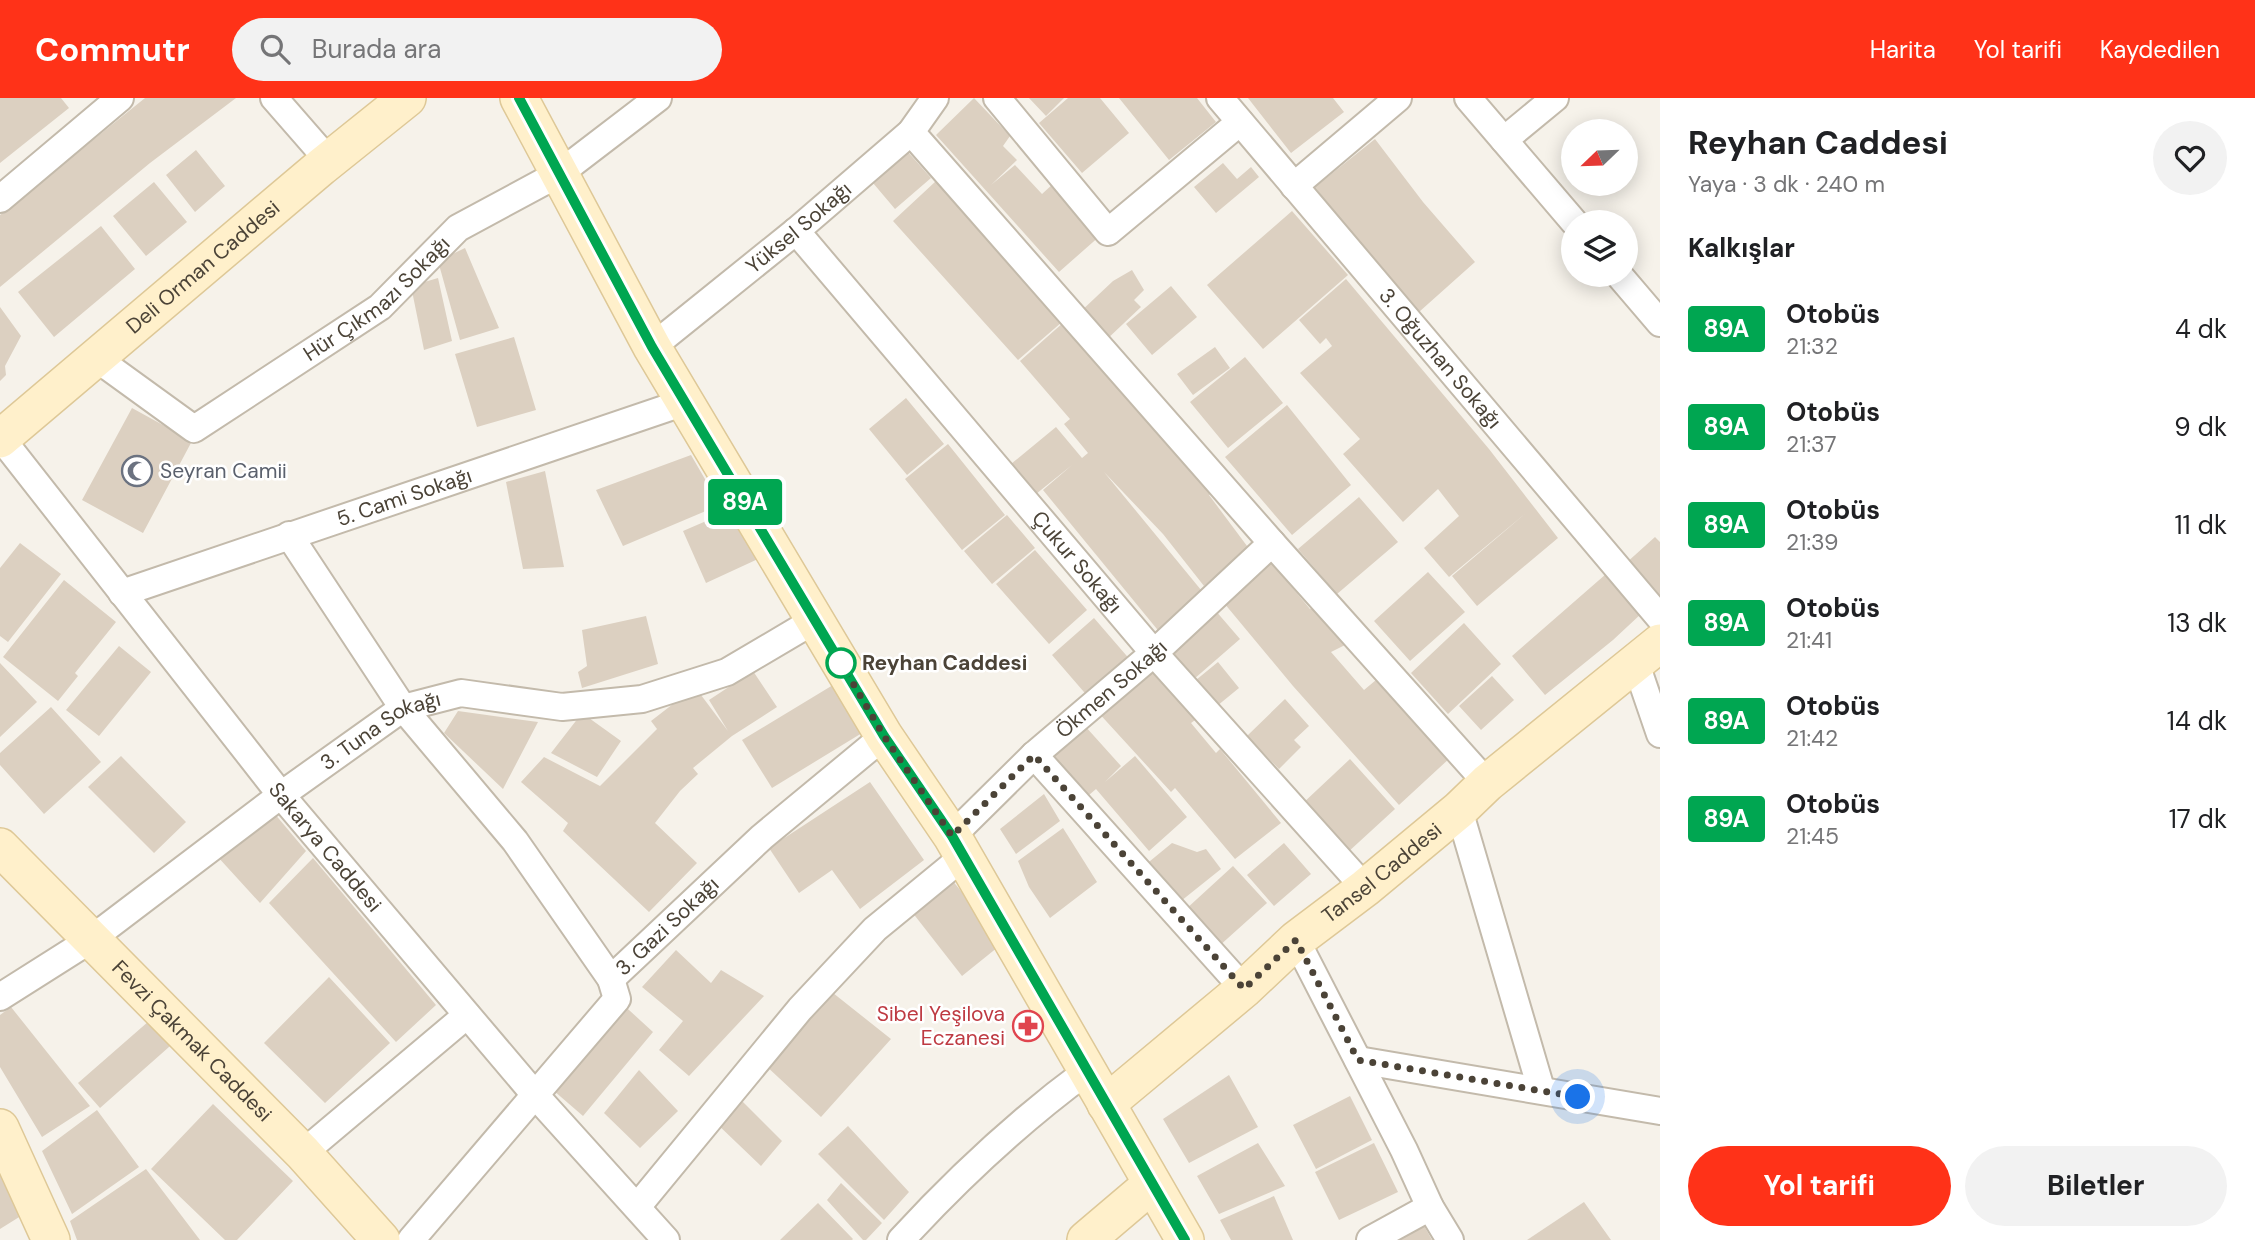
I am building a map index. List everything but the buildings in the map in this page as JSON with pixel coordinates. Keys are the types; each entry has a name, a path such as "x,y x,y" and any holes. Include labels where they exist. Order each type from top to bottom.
{"street":[{"path":"0,199 120,98"},
{"path":"274,98 328,161"},
{"name":"Deli Orman Caddesi","path":"0,439 328,161 407,98"},
{"path":"519,98 652,347 884,736 958,846 1185,1240"},
{"name":"Hür Çıkmazı Sokağı","path":"96,358 194,429 380,307 458,228 560,173 658,98"},
{"name":"Yüksel Sokağı","path":"652,347 796,231 911,132 935,98"},
{"path":"997,98 1108,232 1240,122"},
{"name":"3. Oğuzhan Sokağı","path":"1220,98 1660,618"},
{"path":"1294,186 1398,98"},
{"path":"1468,98 1564,210"},
{"path":"1504,140 1555,98"},
{"path":"911,132 1487,783"},
{"name":"Çukur Sokağı","path":"796,231 1154,653 1365,888"},
{"path":"1629,287 1660,323"},
{"name":"5. Cami Sokağı","path":"122,593 685,402"},
{"name":"Sakarya Caddesi","path":"0,439 281,795 536,1096 666,1240"},
{"path":"289,535 403,708 515,841 611,979"},
{"name":"Ökmen Sokağı","path":"637,1207 800,1009 958,846 1034,755 1154,653 1272,543"},
{"name":"3. Tuna Sokağı","path":"0,997 90,940 281,795 403,708 461,693 562,707 642,699 727,672 815,620"},
{"path":"1648,653 1660,734"},
{"name":"Tansel Caddesi","path":"1106,1104 1244,989 1296,940 1365,888 1459,810 1487,783 1648,653"},
{"name":"3. Gazi Sokağı","path":"411,1240 617,999 611,979 762,837 884,736"},
{"path":"1034,755 1244,989"},
{"path":"1459,810 1541,1089"},
{"name":"Fevzi Çakmak Caddesi","path":"0,847 303,1153 381,1240"},
{"path":"1296,940 1430,1208 1450,1240"},
{"path":"303,1153 467,1014"},
{"path":"1358,1060 1660,1111"},
{"path":"901,1240 935,1203 1037,1108 1087,1071"},
{"path":"0,1128 51,1240"},
{"path":"1086,1240 1152,1184"},
{"path":"1370,1240 1430,1208"}],"bus line":[{"name":"89A","path":"519,98 652,347 884,736 952,836 1185,1240"}],"place":[{"name":"Seyran Camii","path":"137,471"},
{"name":"Reyhan Caddesi","path":"841,663"},
{"name":"Sibel Yeşilova Eczanesi","path":"1028,1026"}],"route":[{"path":"841,663 884,736 952,836 1034,755 1244,989 1296,940 1358,1060 1578,1097"}]}
